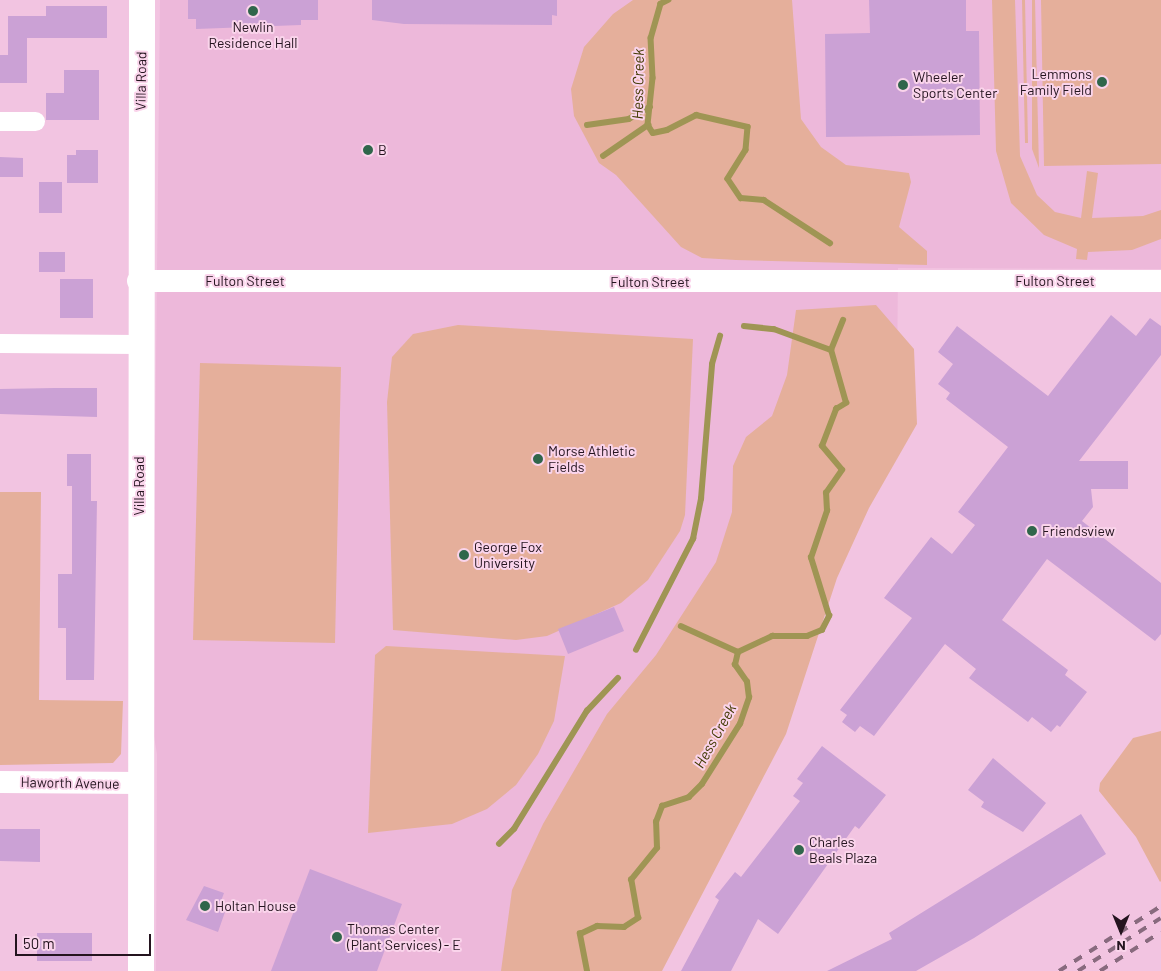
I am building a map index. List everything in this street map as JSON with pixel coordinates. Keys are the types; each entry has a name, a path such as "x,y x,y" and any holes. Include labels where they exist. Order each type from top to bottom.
{"main road":[{"name":"Villa Road","path":"141,971 138,281 142,0"}],"street":[{"path":"0,121 35,122"},
{"name":"Fulton Street","path":"138,281 1161,281"},
{"path":"0,343 138,344"},
{"name":"Haworth Avenue","path":"0,782 141,784"}],"shaded area":[{"name":"George Fox University","path":"160,0 1161,0 1161,269 898,268 897,384 503,971 156,971 157,754 152,725"},
{"path":"633,0 792,0 801,119 821,147 846,165 909,173 911,182 899,227 927,251 927,265 702,258 681,247 616,175 599,163 574,116 571,89 584,47 613,14"},
{"path":"992,0 1015,0 1020,156 1037,195 1055,212 1081,218 1087,171 1098,173 1092,218 1143,216 1161,210 1161,239 1132,250 1088,252 1087,260 1076,259 1077,249 1044,235 1011,203 996,151"},
{"path":"1022,0 1025,0 1028,143 1025,143"},
{"path":"1032,0 1035,0 1039,168 1032,149"},
{"name":"Lemmons Family Field","path":"1041,0 1161,0 1161,164 1044,166"},
{"path":"876,305 914,349 917,424 869,508 837,578 786,734 662,971 501,971 512,890 543,824 607,714 656,655 716,562 732,512 733,466 746,437 772,416 787,375 796,310"},
{"name":"Morse Athletic Fields","path":"458,325 693,339 685,515 680,531 648,580 621,603 547,636 516,640 393,630 387,402 392,357 413,334"},
{"path":"200,363 341,367 335,643 193,640"},
{"path":"0,492 41,492 39,700 123,701 121,754 113,763 0,765"},
{"path":"386,646 565,656 554,721 538,754 516,785 487,809 452,824 368,833 375,655"},
{"path":"1161,731 1160,882 1136,837 1099,791 1100,783 1133,738"}],"building":[{"name":"Newlin Residence Hall","path":"188,0 318,0 318,20 301,20 301,25 196,29 196,19 188,19"},
{"path":"372,0 557,0 557,16 552,15 552,25 404,24 372,20"},
{"name":"Wheeler Sports Center","path":"869,0 966,0 966,31 979,31 980,135 826,137 825,34 870,33"},
{"path":"46,6 107,6 107,38 27,38 27,83 0,83 0,55 8,55 8,16 46,16"},
{"path":"64,70 99,70 99,120 46,120 46,93 64,93"},
{"path":"76,150 98,150 98,183 67,183 67,155 76,155"},
{"path":"0,157 23,158 23,177 0,177"},
{"path":"39,182 62,182 62,213 39,213"},
{"path":"39,252 65,252 65,272 39,272"},
{"path":"60,279 93,279 93,318 60,318"},
{"name":"Friendsview","path":"1111,315 1136,336 1150,318 1161,326 1161,355 1079,461 1128,461 1128,489 1091,489 1093,507 1082,521 1161,583 1161,634 1155,641 1047,559 1002,620 1068,670 1065,675 1087,692 1060,727 1057,725 1051,732 1032,717 1028,722 969,678 976,669 945,644 874,736 860,726 855,732 842,722 847,715 840,710 912,618 884,598 931,537 952,554 975,525 958,512 1008,447 946,399 950,393 938,384 953,364 938,352 957,326 1048,396"},
{"path":"97,388 97,417 0,414 0,389"},
{"path":"67,454 91,454 91,501 97,501 94,680 66,680 66,628 58,628 58,574 72,574 72,486 67,486"},
{"path":"614,607 624,631 568,654 558,629"},
{"name":"Charles Beals Plaza","path":"822,746 886,795 859,829 855,826 778,934 758,919 731,971 681,971 719,900 715,897 735,872 741,877 800,801 793,796 803,783 797,779"},
{"path":"993,758 1046,803 1023,832 981,807 984,802 968,790"},
{"path":"1081,814 1106,854 974,938 916,971 827,971 892,939 889,933"},
{"path":"0,829 40,829 40,862 0,861"},
{"name":"Thomas Center (Plant Services) - E","path":"310,869 402,904 377,971 271,971"},
{"name":"Holtan House","path":"204,886 224,893 218,909 225,912 218,932 186,920"},
{"path":"37,933 92,933 92,961 37,961"}],"waterway":[{"name":"Hess Creek","path":"669,0 661,4 651,38 653,78 648,125 653,133 667,130 696,115 748,127 746,150 728,179 741,198 764,200 830,243"},
{"path":"587,125 629,119 650,107"},
{"path":"603,156 648,125"},
{"name":"Hess Creek","path":"587,971 580,934 597,926 624,927 638,918 631,880 657,848 656,822 662,806 689,797 702,784 740,724 749,698 747,682 735,665 738,652 772,636 807,636 822,630 829,616 811,558 827,511 826,493 842,470 822,446 836,409 846,403 831,350 843,320"},
{"path":"744,326 774,329 831,350"},
{"path":"636,650 693,539 701,499 712,364 720,336"},
{"path":"681,626 738,652"},
{"path":"499,844 514,829 587,711 618,678"}],"railway":[{"path":"1059,971 1161,906"},
{"path":"1078,971 1161,918"},
{"path":"1100,971 1161,932"}],"place":[{"name":"Newlin Residence Hall","path":"253,11"},
{"name":"Lemmons Family Field","path":"1102,82"},
{"name":"Wheeler Sports Center","path":"903,85"},
{"name":"B","path":"368,150"},
{"name":"Morse Athletic Fields","path":"538,459"},
{"name":"Friendsview","path":"1032,531"},
{"name":"George Fox University","path":"464,555"},
{"name":"Charles Beals Plaza","path":"799,850"},
{"name":"Holtan House","path":"205,906"},
{"name":"Thomas Center (Plant Services) - E","path":"337,937"}]}
